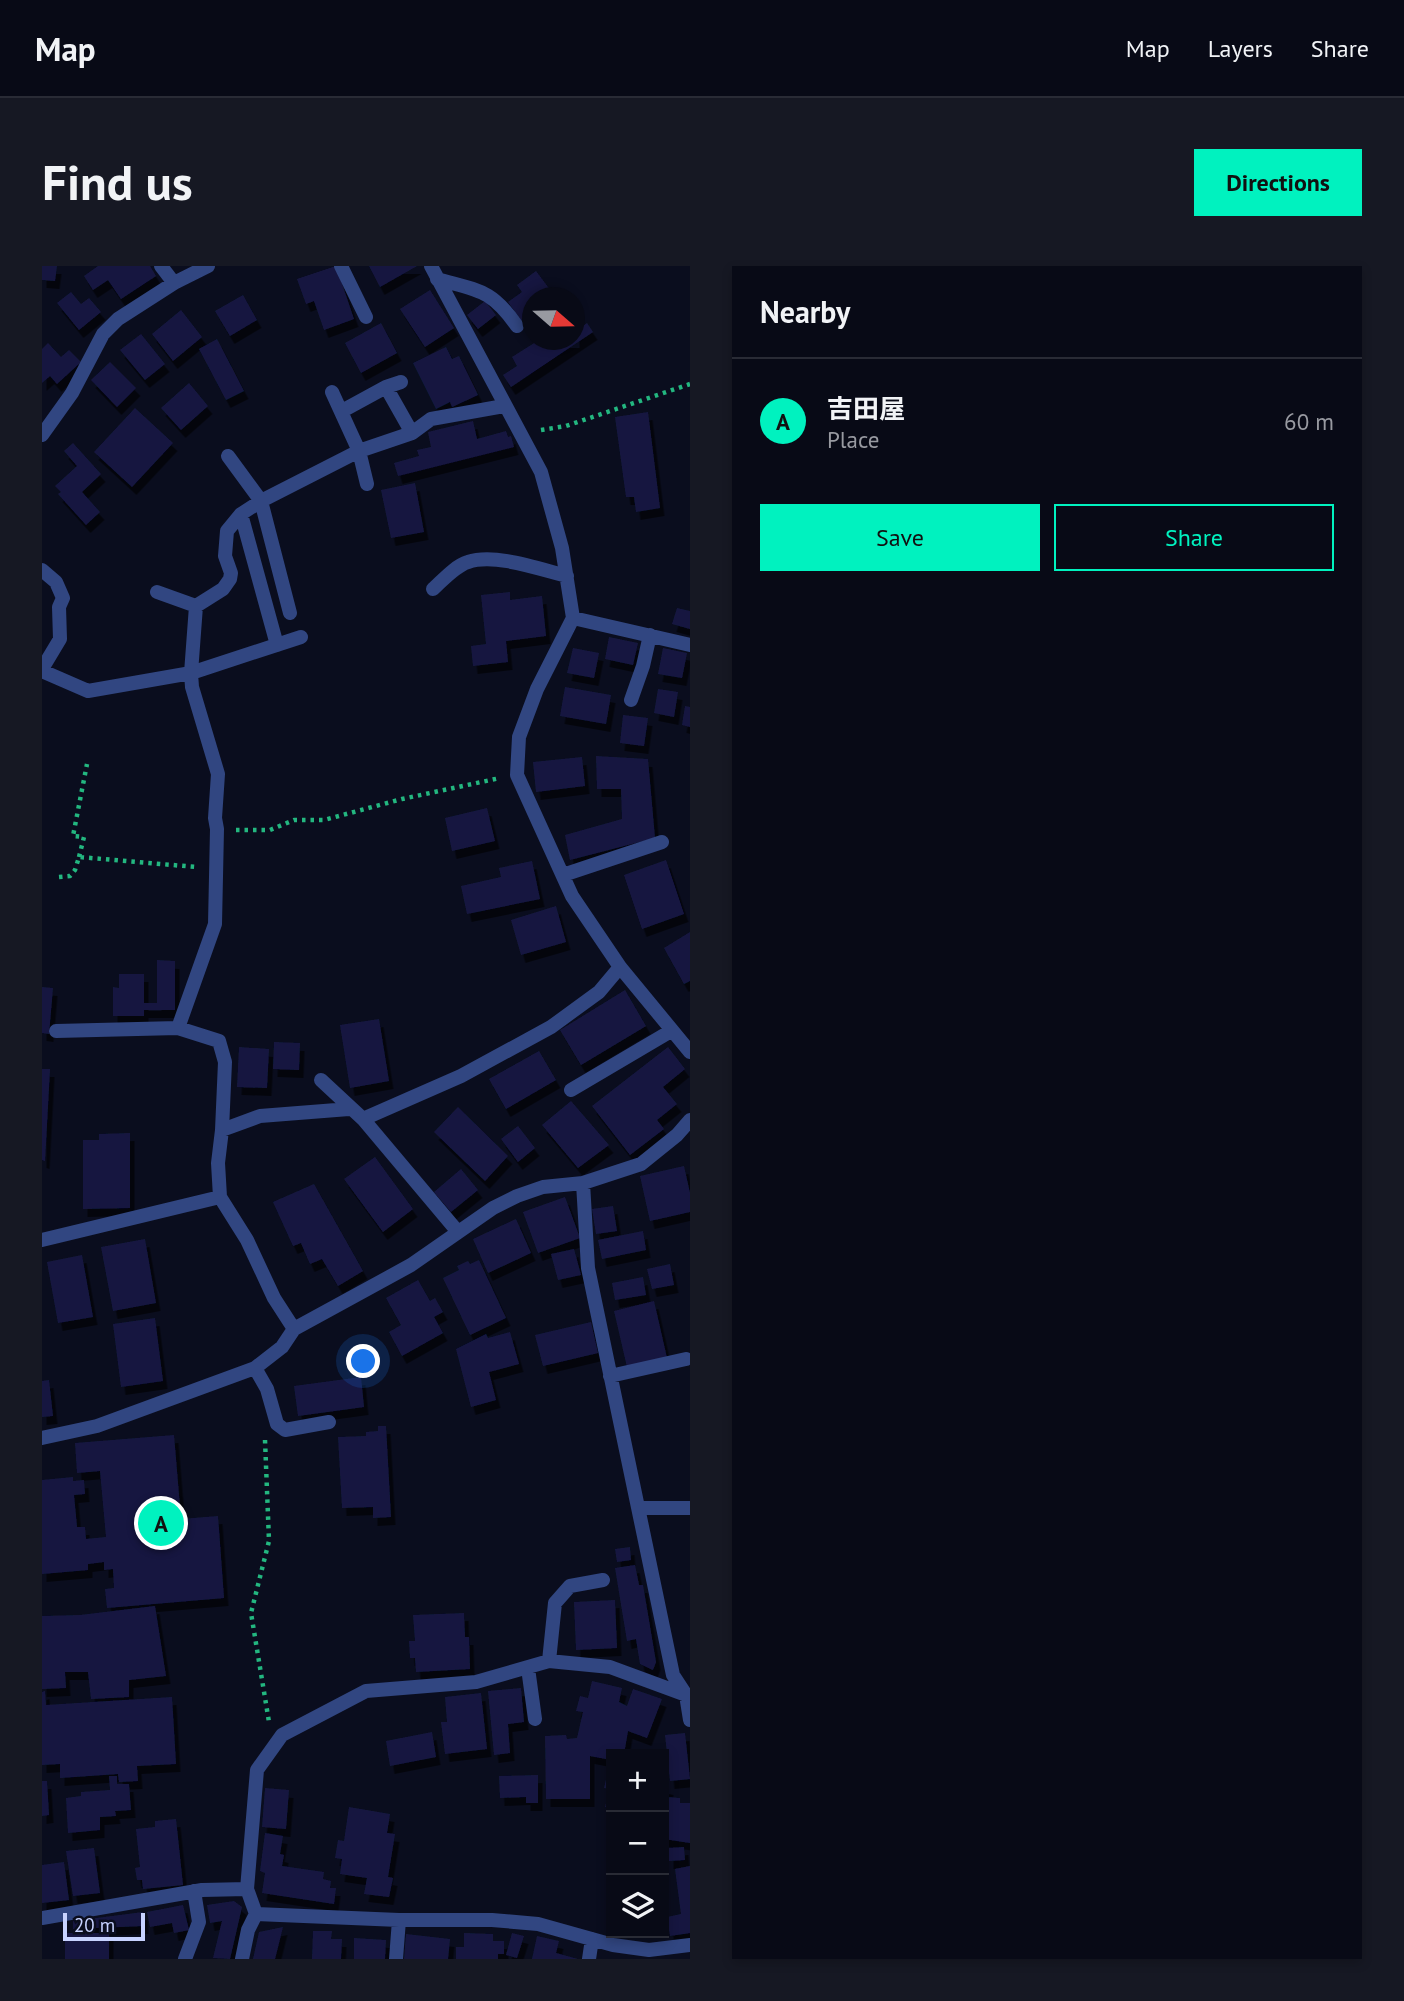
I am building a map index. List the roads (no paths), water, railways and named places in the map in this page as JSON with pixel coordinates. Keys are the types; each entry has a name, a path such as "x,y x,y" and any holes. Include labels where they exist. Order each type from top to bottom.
{"street":[{"path":"161,266 174,283"},
{"path":"42,435 72,393 103,334 118,318 174,283 208,266"},
{"path":"341,266 366,317"},
{"path":"434,273 491,296 502,305 517,326"},
{"path":"434,273 545,483 560,537 573,618 537,689 519,737 517,775 572,896 620,967 690,1052"},
{"path":"342,411 393,385 412,433"},
{"path":"332,392 359,451 367,484"},
{"path":"196,606 223,589 230,579 231,573 225,556 227,531 240,514 359,451 412,433 431,419 504,406"},
{"path":"228,456 261,501 290,612"},
{"path":"240,514 277,645"},
{"path":"433,589 458,567 480,560 524,565 566,576"},
{"path":"42,570 56,582 63,598 59,607 60,639 42,670 88,691 191,673 301,638"},
{"path":"157,592 196,606"},
{"path":"178,1028 215,924 215,818 218,774 192,687 196,606"},
{"path":"573,618 690,645"},
{"path":"631,700 650,635"},
{"path":"563,875 662,842"},
{"path":"363,1119 461,1076 551,1027 599,992 620,967"},
{"path":"56,1031 178,1028 219,1041 225,1062 218,1163 220,1197 247,1240 274,1298 294,1329"},
{"path":"571,1090 671,1031"},
{"path":"321,1080 349,1109 363,1119 458,1232"},
{"path":"222,1130 269,1114 349,1109"},
{"path":"42,1438 97,1426 255,1368 282,1347 294,1329 411,1265 517,1196 543,1187 583,1183 641,1164 677,1135 690,1120"},
{"path":"583,1183 588,1268 673,1675 688,1695 690,1720"},
{"path":"42,1241 220,1197"},
{"path":"610,1376 686,1359"},
{"path":"255,1368 267,1389 277,1424 285,1430 329,1422"},
{"path":"639,1508 690,1508"},
{"path":"549,1661 555,1603 570,1586 603,1580"},
{"path":"242,1959 248,1930 256,1914 247,1889 257,1770 282,1735 366,1691 476,1682 549,1661 610,1667 688,1695"},
{"path":"528,1668 535,1719"},
{"path":"42,1918 194,1891 247,1889"},
{"path":"185,1959 200,1922 194,1891"},
{"path":"256,1914 399,1920 492,1920 538,1924 613,1945 649,1950 690,1945"},
{"path":"396,1959 399,1920"},
{"path":"589,1959 592,1939"}],"place":[{"name":"吉田屋","path":"161,1523"}]}
